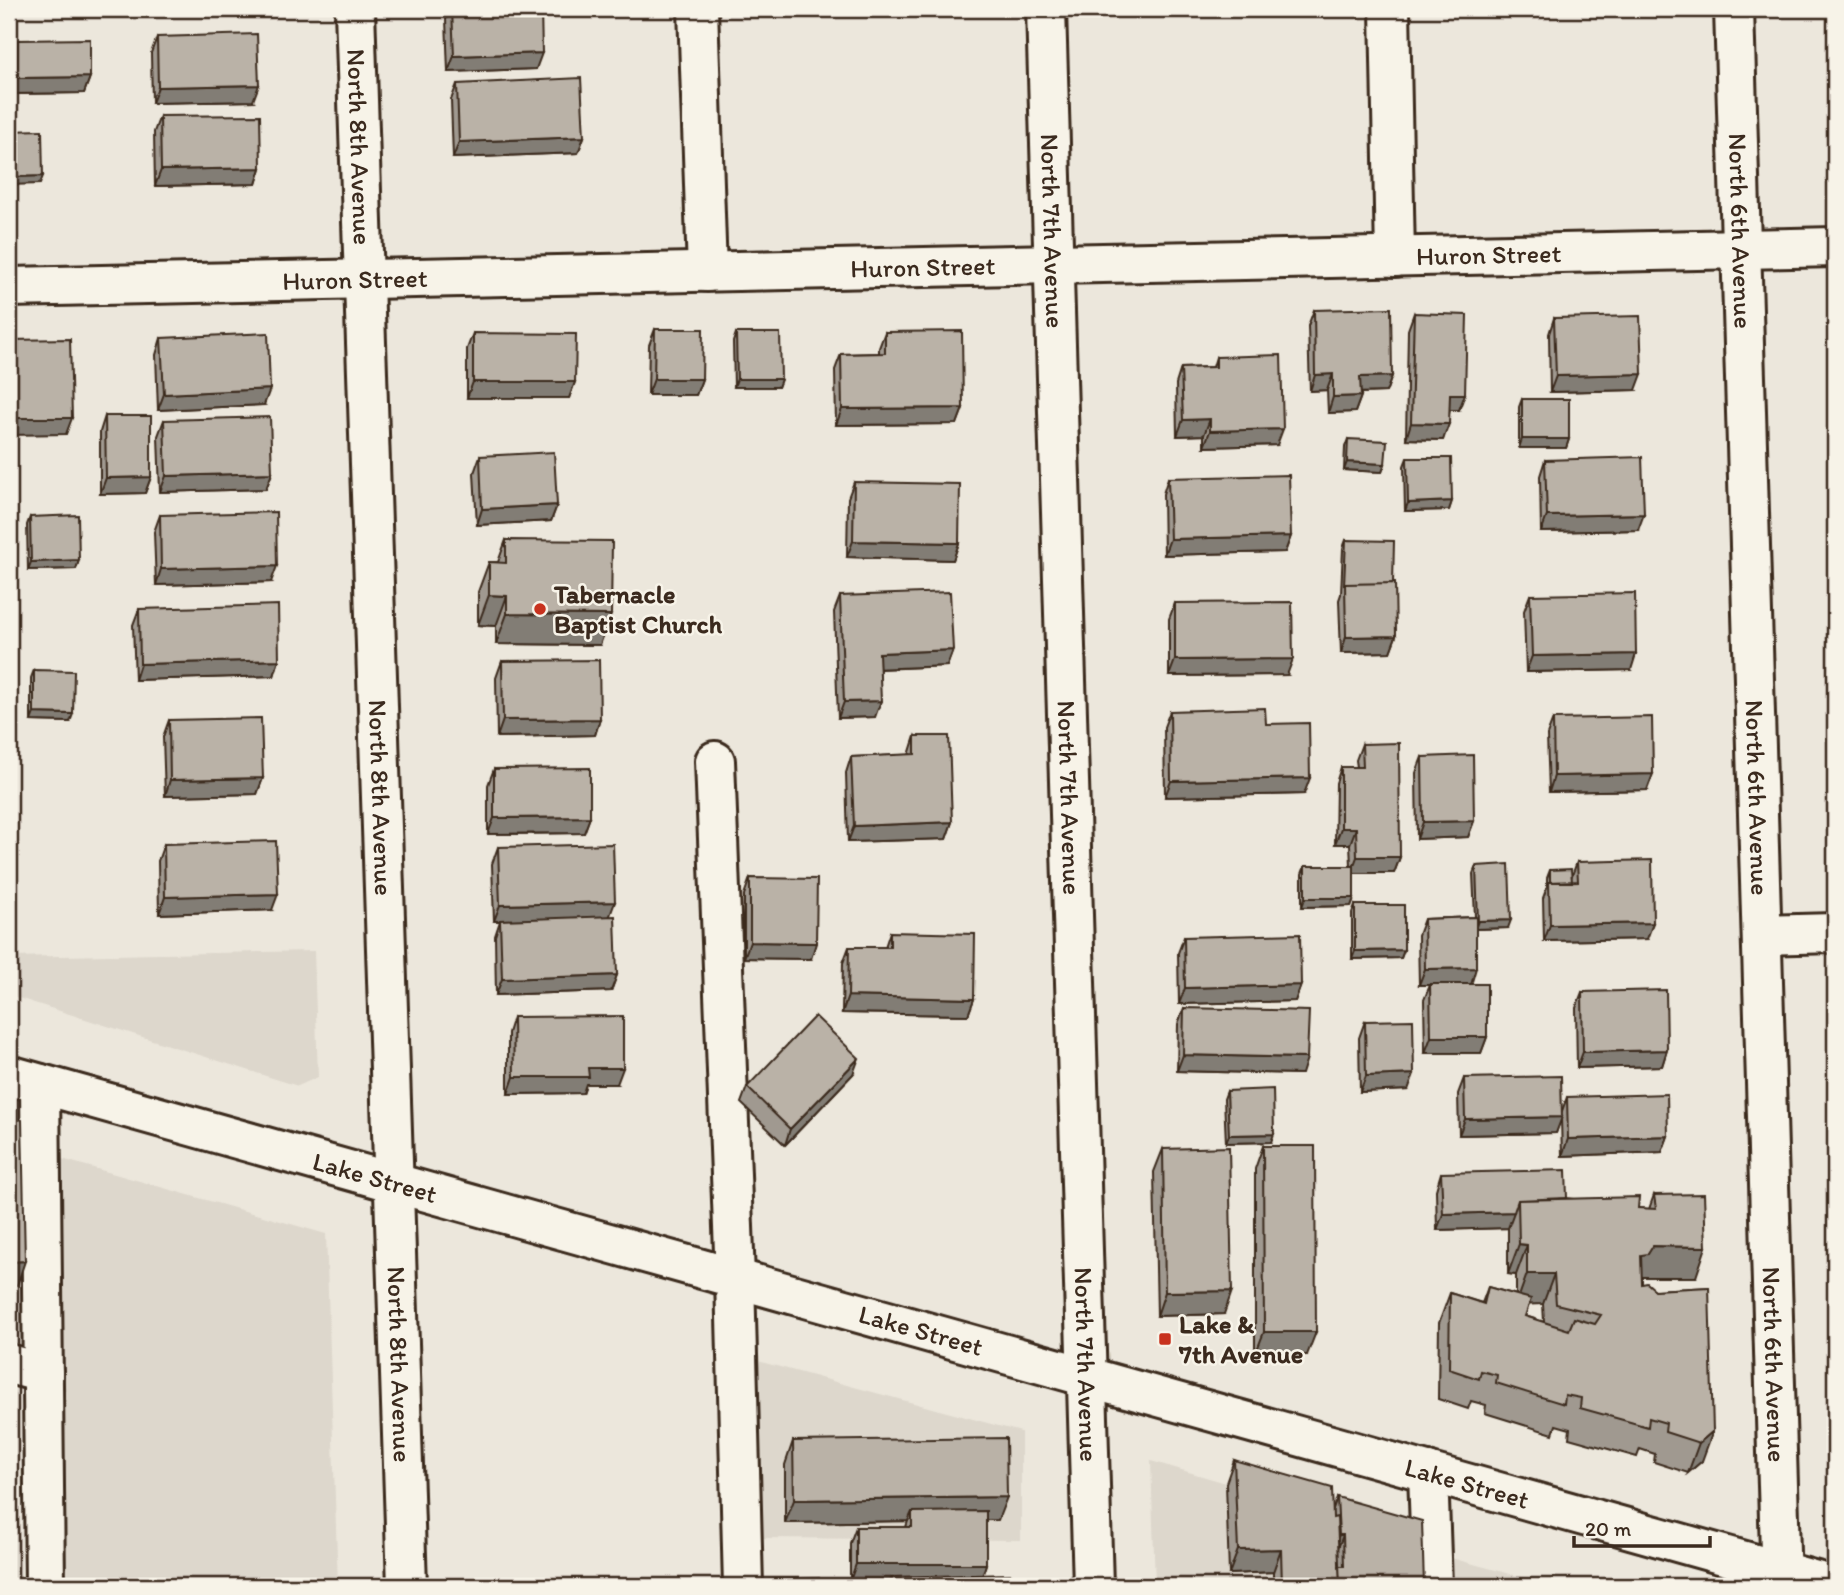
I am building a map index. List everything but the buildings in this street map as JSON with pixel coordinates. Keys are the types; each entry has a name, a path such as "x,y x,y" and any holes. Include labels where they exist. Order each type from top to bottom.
{"street":[{"name":"North 8th Avenue","path":"355,9 407,1586"},
{"path":"698,9 707,272"},
{"name":"North 7th Avenue","path":"1046,9 1093,1586"},
{"path":"1390,9 1395,257"},
{"name":"North 6th Avenue","path":"1734,9 1781,1578"},
{"name":"Huron Street","path":"9,287 1835,247"},
{"path":"715,761 735,1278 743,1586"},
{"path":"1762,935 1835,933"},
{"path":"24,1079 26,1368 46,1586"},
{"name":"Lake Street","path":"24,1079 1428,1472 1781,1578 1834,1586"},
{"path":"1428,1472 1432,1586"}],"shaded area":[{"path":"314,951 318,1077 298,1086 9,995 9,957"},
{"path":"9,1138 17,1140 21,1351 9,1347"},
{"path":"55,1157 326,1234 338,1586 62,1586"},
{"path":"754,1360 1021,1432 1021,1540 759,1538"},
{"path":"9,1388 16,1390 21,1586 9,1586"},
{"path":"1151,1461 1226,1483 1417,1586 1155,1586"},
{"path":"1451,1558 1556,1586 1452,1586"}],"place":[{"name":"Tabernacle Baptist Church","path":"540,609"},
{"name":"Lake & 7th Avenue","path":"1165,1339"}]}
